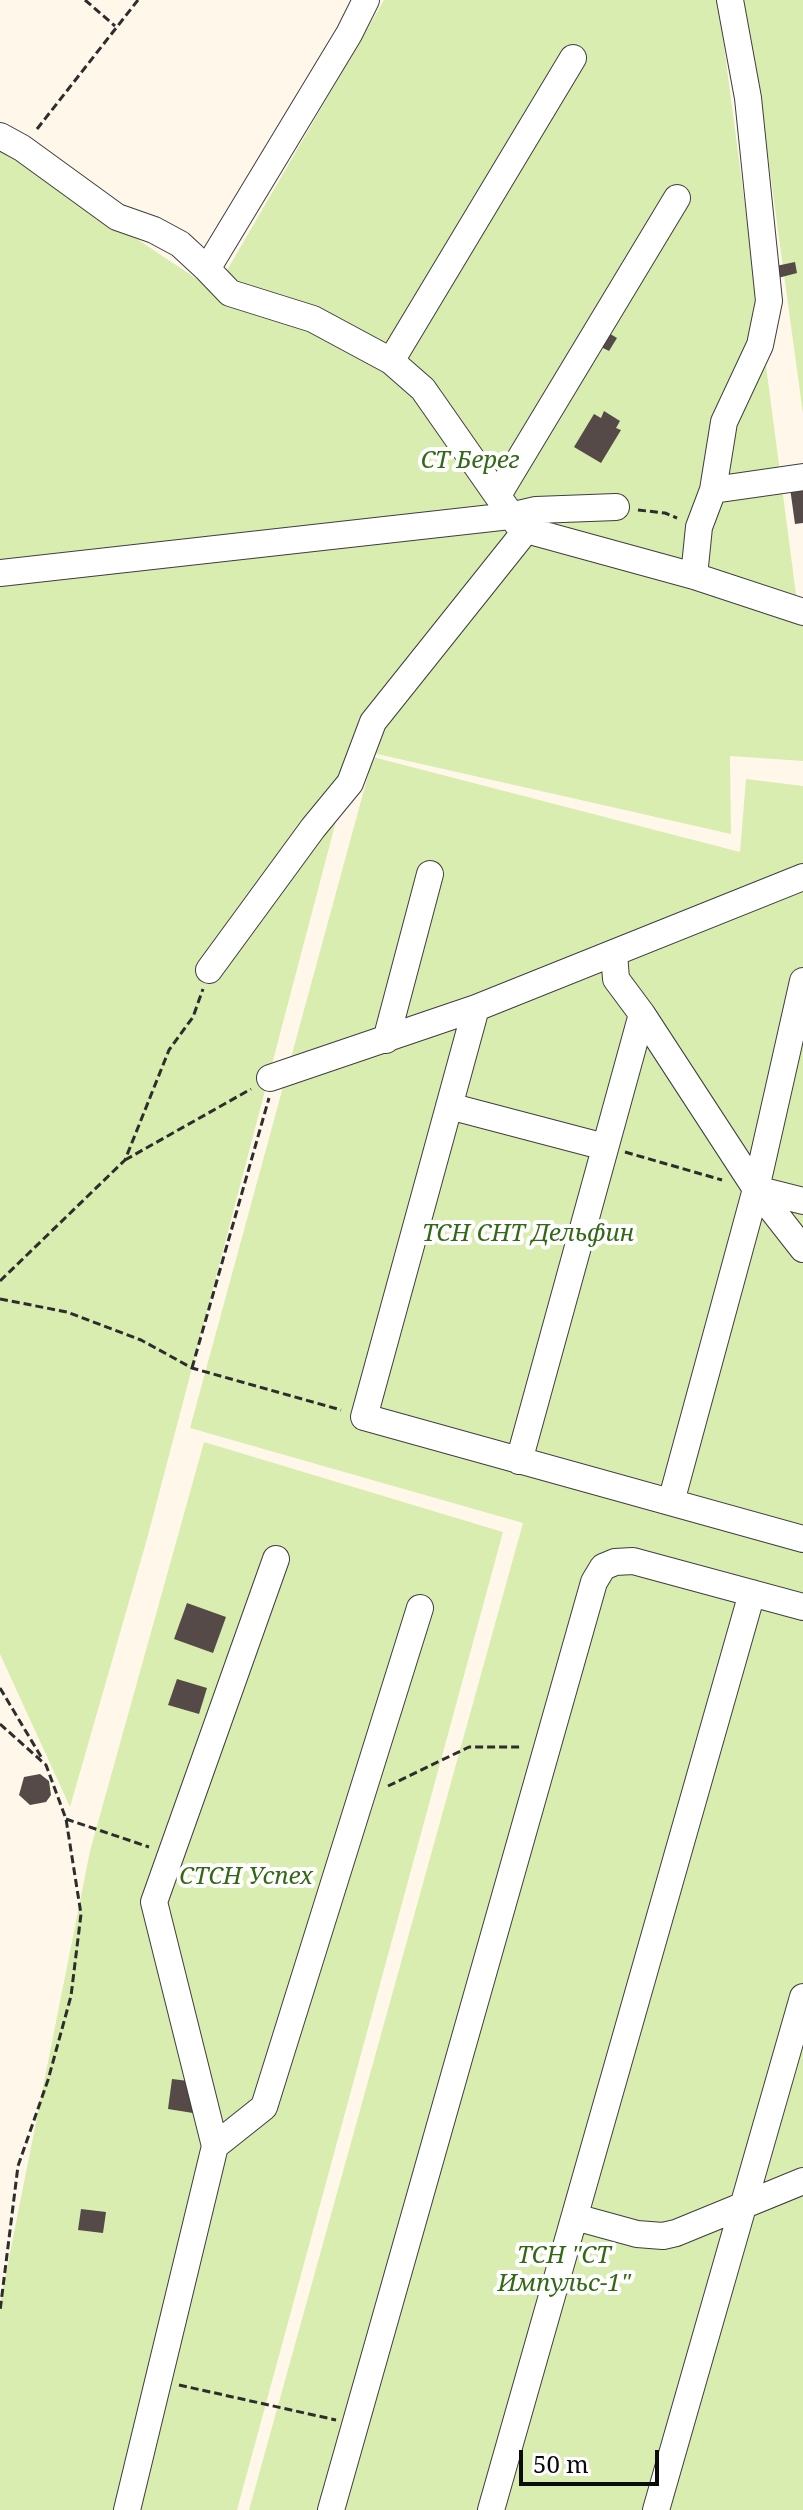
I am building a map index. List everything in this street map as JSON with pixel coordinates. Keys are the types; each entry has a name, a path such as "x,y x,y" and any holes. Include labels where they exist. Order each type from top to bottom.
{"street":[{"path":"207,269 349,34 366,0"},
{"path":"694,576 699,527 713,490 724,422 760,345 769,301 748,98 730,0"},
{"path":"391,361 573,58"},
{"path":"11,142 117,217 154,230 180,244 230,293 313,319 391,361 423,389 512,513 803,612"},
{"path":"209,970 313,828 350,783 373,722 512,513 677,198"},
{"path":"713,490 803,477"},
{"path":"0,573 536,510 616,507"},
{"path":"386,1040 430,874"},
{"path":"270,1078 476,1008 803,877"},
{"path":"614,953 616,979 756,1189 803,1249"},
{"path":"671,1502 756,1189 803,981"},
{"path":"476,1008 364,1417 803,1539"},
{"path":"519,1461 642,1014"},
{"path":"449,1106 605,1147"},
{"path":"756,1189 803,1201"},
{"path":"127,2510 215,2146 154,1902 276,1559"},
{"path":"331,2510 594,1582 603,1567 615,1562 633,1561 803,1607"},
{"path":"491,2510 752,1593"},
{"path":"215,2146 264,2107 420,1608"},
{"path":"656,2510 803,1997"},
{"path":"575,2217 637,2234 663,2236 803,2181"}],"path":[{"path":"85,0 116,27"},
{"path":"11,142 138,0"},
{"path":"616,507 665,513 699,527"},
{"path":"125,1160 169,1050 193,1017 209,970"},
{"path":"0,1281 125,1160 270,1078 272,1088 192,1368"},
{"path":"605,1147 756,1189"},
{"path":"0,1299 67,1312 141,1340 192,1368 364,1417"},
{"path":"0,1688 46,1765 66,1819 81,1914 71,1996 48,2080 18,2166 0,2311"},
{"path":"0,1724 46,1765"},
{"path":"360,1800 469,1747 547,1747"},
{"path":"66,1819 172,1855"},
{"path":"158,2381 355,2424"}],"green space":[{"name":"СТ Берег","path":"384,0 718,0 799,617 803,619 803,761 730,756 731,834 355,749 147,1539 70,1807 0,1654 0,148 215,291"},
{"path":"743,0 803,0 803,414 759,91"},
{"path":"373,757 740,852 746,779 803,786 803,2510 249,2510 523,1523 190,1428"},
{"name":"СТСН Успех","path":"204,1442 503,1532 237,2510 0,2510 0,2303 90,1851"}],"building":[{"path":"795,262 797,273 778,278 776,266"},
{"path":"607,332 617,338 609,351 599,346"},
{"path":"604,411 620,421 616,428 621,430 601,463 574,447 594,414 601,418"},
{"path":"803,486 803,523 795,524 790,488"},
{"path":"187,1603 226,1617 213,1653 174,1639"},
{"path":"177,1679 207,1688 199,1714 168,1705"},
{"path":"40,1774 49,1781 51,1795 46,1802 30,1805 19,1795 24,1777"},
{"path":"172,2079 197,2082 193,2113 168,2109"},
{"path":"81,2209 106,2212 103,2233 78,2230"}],"park label":[{"name":"ТСН СНТ Дельфин","path":"528,1234"},
{"name":"ТСН \"СТ Импульс-1\"","path":"564,2270"}]}
